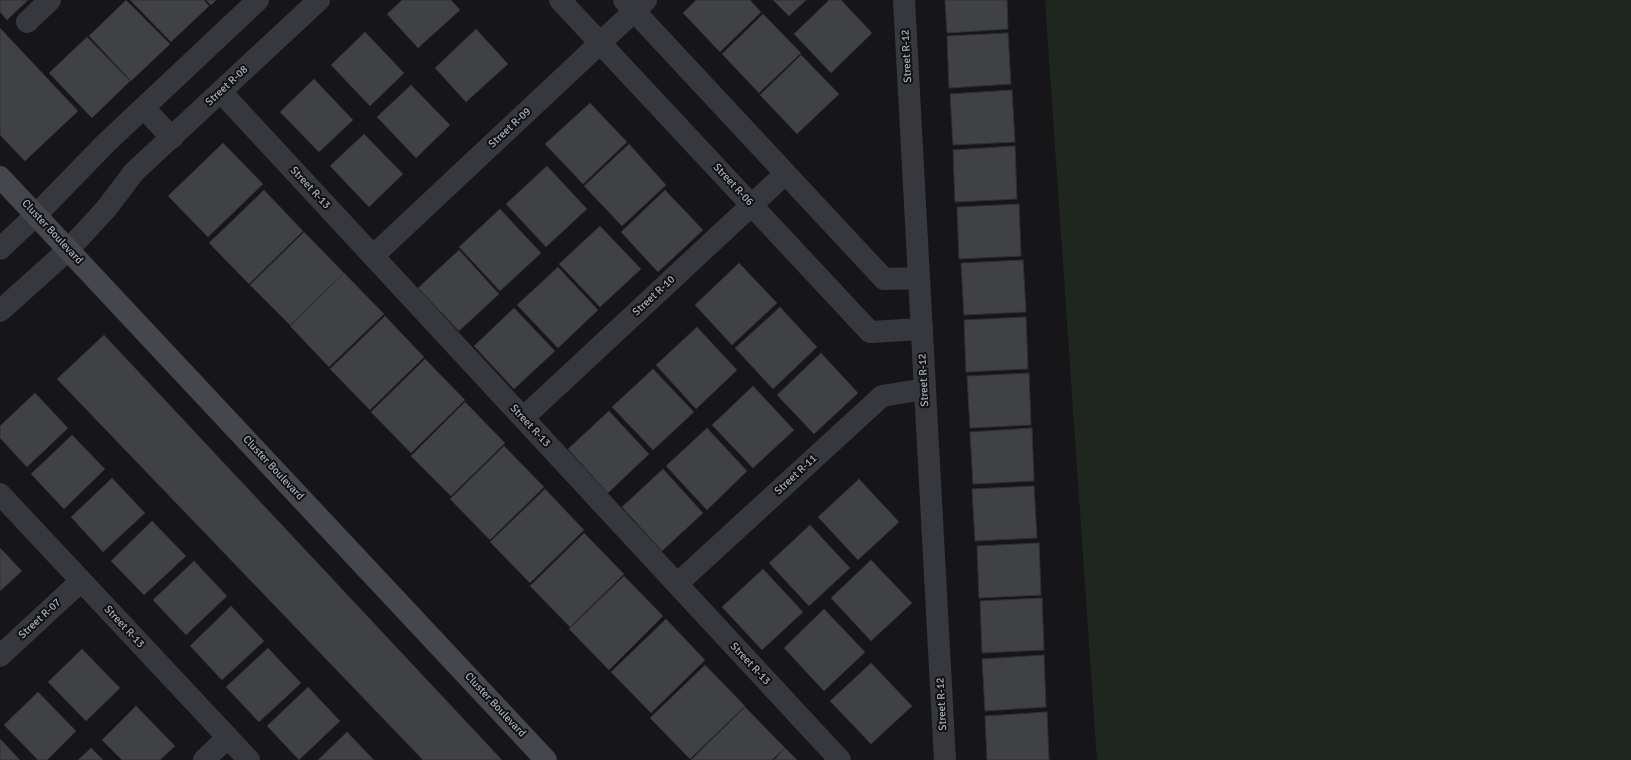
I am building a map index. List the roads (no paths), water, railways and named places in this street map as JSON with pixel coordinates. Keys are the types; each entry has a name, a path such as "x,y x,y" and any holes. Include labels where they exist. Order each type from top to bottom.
{"street":[{"path":"27,22 50,0"},
{"path":"0,249 36,215 106,143 258,0"},
{"name":"Street R-08","path":"0,311 68,250 106,209 134,172 319,0"},
{"name":"Street R-06","path":"560,0 870,332 922,329"},
{"name":"Street R-12","path":"904,0 945,760"},
{"path":"634,4 785,174 884,280 919,278"},
{"name":"Street R-09","path":"373,256 600,43 634,4"},
{"name":"Street R-13","path":"221,92 840,760"},
{"path":"144,108 172,138"},
{"name":"Street R-10","path":"523,418 785,174"},
{"name":"Cluster Boulevard","path":"0,177 546,760"},
{"name":"Street R-11","path":"677,584 882,396 925,389"},
{"name":"Street R-13","path":"0,494 249,760"},
{"name":"Street R-07","path":"0,656 81,581"},
{"path":"204,760 228,737"}]}
